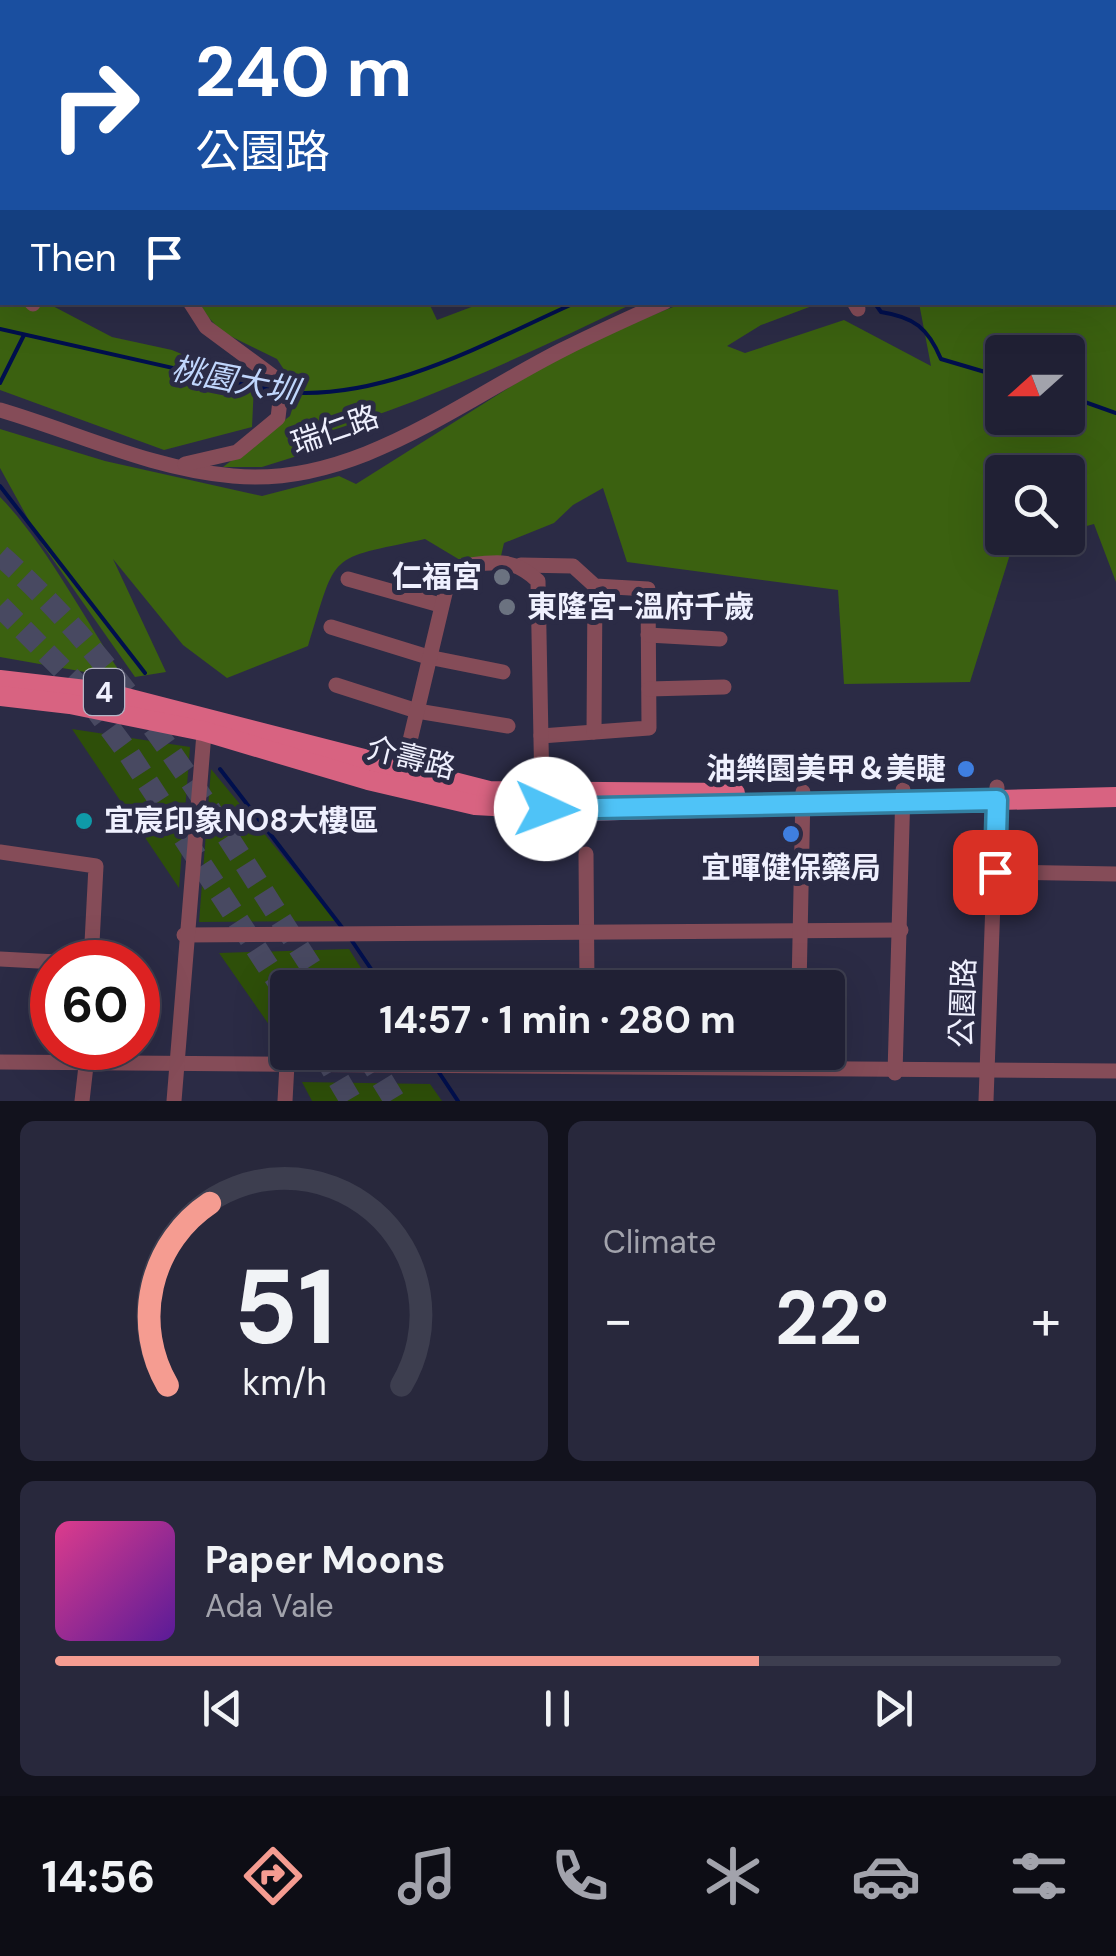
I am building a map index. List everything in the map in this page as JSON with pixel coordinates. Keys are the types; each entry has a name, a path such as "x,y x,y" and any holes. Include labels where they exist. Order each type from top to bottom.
{"main road":[{"name":"介壽路","path":"0,680 103,692 368,780 475,805 582,811 803,798 997,794 1116,797"},
{"name":"介壽路","path":"0,696 205,724 489,791 803,798"},
{"name":"介壽路","path":"997,794 1116,785"}],"street":[{"path":"174,466 238,452 278,418 282,383 206,327 192,305"},
{"name":"瑞仁路","path":"0,410 174,466 235,477 290,475 349,458 440,419 560,351 660,305"},
{"path":"402,770 440,605 446,585 462,566 507,560 521,565 573,566 595,586 648,590 649,728 541,736"},
{"path":"521,565 538,580 542,792"},
{"path":"348,580 440,605"},
{"path":"594,732 595,586"},
{"path":"331,627 428,657 503,672"},
{"path":"648,636 720,639"},
{"path":"336,685 417,711 508,726"},
{"path":"649,689 724,687"},
{"path":"174,1101 184,935 205,724"},
{"name":"公園路","path":"986,1101 997,794"},
{"path":"895,1072 903,796"},
{"path":"799,970 803,798"},
{"path":"0,852 96,866 92,940"},
{"path":"586,854 586,970"},
{"path":"995,872 1116,874"},
{"path":"184,935 901,930"},
{"path":"0,959 30,961"},
{"path":"0,1062 30,1060"},
{"path":"160,1061 270,1064"},
{"path":"82,1101 85,1070"},
{"path":"285,1101 287,1070"},
{"path":"759,1070 988,1074 1116,1071"}],"green space":[{"path":"0,305 51,305 112,337 172,350 254,384 252,427 164,450 0,390"},
{"path":"197,305 430,305 437,320 477,305 630,305 438,391 317,435 313,451 262,467 223,467 290,416 298,391 277,359 222,332"},
{"path":"678,305 815,305 761,325 727,346 745,353 844,320 931,366 919,305 1116,305 1116,582 1094,524 1085,526 1085,455 985,455 985,555 1010,555 970,682 844,684 838,590 627,562 603,488 573,505 554,523 504,543 501,556 460,560 425,539 352,557 332,575 308,646 227,678 183,645 113,559 166,672 135,677 42,544 0,468 0,429 105,461 262,496 339,476 356,484 534,372 603,335"},
{"path":"0,497 48,558 120,672 85,672 0,657"},
{"path":"72,729 190,747 179,888"},
{"path":"211,769 336,921 199,922"},
{"path":"349,949 362,970 270,970 270,1026 219,953"},
{"path":"302,1082 430,1084 442,1101 312,1101"}],"waterway":[{"name":"桃園大圳","path":"285,392 323,392 398,378 472,350 570,305"},
{"path":"876,305 881,312 919,326 941,359 985,372"},
{"name":"桃園大圳","path":"0,329 275,391"},
{"path":"0,383 24,335"},
{"path":"1085,402 1116,413"},
{"path":"0,486 145,673"},
{"path":"220,769 344,930"},
{"path":"350,938 372,970"},
{"path":"438,1071 458,1101"}],"tunnel":[{"path":"0,555 49,602 136,705 215,817 313,970"},
{"path":"0,606 77,684 129,754 270,970"},
{"path":"333,1070 351,1101"},
{"path":"376,1070 395,1101"}],"place":[{"name":"仁福宮","path":"502,577"},
{"name":"東隆宮-溫府千歲","path":"507,607"},
{"name":"油樂園美甲＆美睫","path":"966,769"},
{"name":"宜宸印象NO8大樓區","path":"84,821"},
{"name":"宜暉健保藥局","path":"791,834"}],"route":[{"path":"546,809 997,800 995,872"}]}
